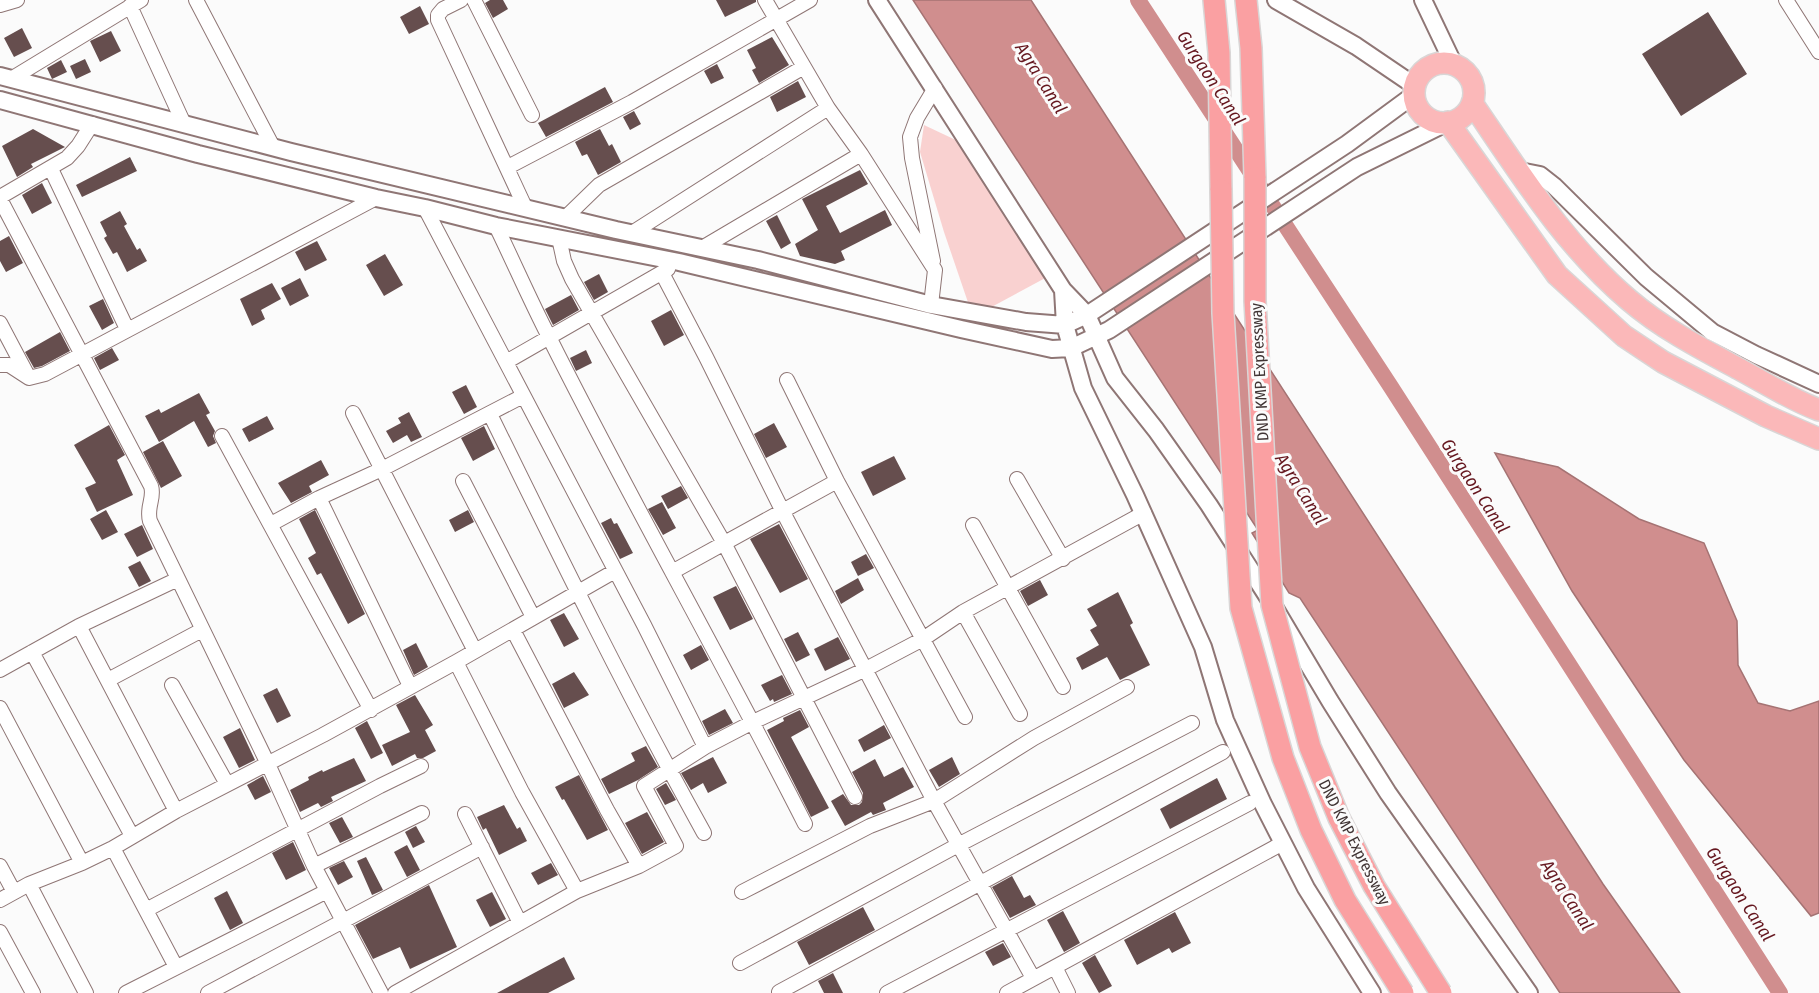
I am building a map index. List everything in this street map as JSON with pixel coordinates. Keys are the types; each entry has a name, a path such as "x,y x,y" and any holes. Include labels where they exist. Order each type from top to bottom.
{"highway":[{"name":"DND KMP Expressway","path":"1214,0 1219,53 1223,313 1241,608 1283,758 1311,830 1346,900 1403,993"},
{"name":"DND KMP Expressway","path":"1246,0 1251,48 1255,166 1255,301 1272,605 1310,747 1340,818 1374,886 1441,993"}],"main road":[{"path":"1445,63 1454,64 1469,76 1474,94 1472,104 1462,116 1448,122 1439,122 1422,113 1417,105 1415,90 1418,78 1429,67 1445,63"},
{"path":"1472,104 1549,216 1582,256 1628,300 1688,342 1819,410"},
{"path":"1448,122 1557,275 1624,336 1663,362 1745,405 1819,439"}],"street":[{"path":"0,5 17,0"},
{"path":"196,0 273,147"},
{"path":"461,0 443,9 438,15 438,20 525,207"},
{"path":"474,0 532,116"},
{"path":"765,0 828,108 861,154 935,270"},
{"path":"508,167 632,102 777,21 810,0"},
{"path":"877,0 1063,290 1092,312 1103,333 1115,378 1156,430 1209,505 1388,793 1529,993"},
{"path":"6,78 273,147 632,233 758,260 931,304 1026,322 1065,325 1092,312 1347,144 1415,90 1356,46 1275,0"},
{"path":"1423,0 1454,64"},
{"path":"1786,0 1819,52"},
{"path":"6,78 135,3 184,124"},
{"path":"566,217 600,185 804,66"},
{"path":"931,304 935,270 912,158 910,136 917,118 935,88"},
{"path":"0,100 198,154 376,198 496,226 679,262 1052,349 1071,348 1103,333 1357,166 1448,122"},
{"path":"632,233 828,108"},
{"path":"92,124 78,147 67,158 0,198 152,486 153,494 148,508 150,521 268,765 314,866 379,992"},
{"path":"702,248 861,154"},
{"path":"51,169 127,329"},
{"path":"1519,171 1540,175 1554,186 1646,277 1712,332 1755,355 1819,384"},
{"path":"0,365 9,365 29,378 45,374 376,198"},
{"path":"425,208 705,747"},
{"path":"496,226 549,337 805,824"},
{"path":"559,237 568,271 724,543 855,797"},
{"path":"506,362 679,262"},
{"path":"662,273 783,512 934,801 1034,978"},
{"path":"1063,290 1065,325 1083,388 1144,513 1203,647 1225,720 1306,888 1371,993"},
{"path":"0,323 29,378"},
{"path":"787,380 837,481 965,717"},
{"path":"271,524 524,396"},
{"path":"353,412 475,651"},
{"path":"490,414 577,592 704,833"},
{"path":"222,436 371,710"},
{"path":"1017,479 1063,559"},
{"path":"463,481 534,617"},
{"path":"672,572 837,481"},
{"path":"319,498 410,686"},
{"path":"394,993 577,891 639,866 676,846 644,786 669,770 705,747 753,722 806,699 923,639 963,612 1144,513"},
{"path":"973,525 1063,687"},
{"path":"0,900 29,884 113,848 176,811 371,710 615,571"},
{"path":"0,670 79,626 178,579"},
{"path":"963,612 1020,714"},
{"path":"79,626 176,811"},
{"path":"108,680 202,630"},
{"path":"513,630 607,810 639,866"},
{"path":"32,652 132,836"},
{"path":"456,662 522,792 577,891"},
{"path":"172,685 227,784"},
{"path":"742,892 870,826 934,801 1034,738 1127,687"},
{"path":"0,708 82,863"},
{"path":"740,963 960,844 1192,723"},
{"path":"778,992 1223,752"},
{"path":"146,910 421,766"},
{"path":"887,993 1250,802"},
{"path":"314,866 422,813"},
{"path":"465,814 520,923"},
{"path":"1007,993 1283,843"},
{"path":"208,993 482,847"},
{"path":"113,848 176,967"},
{"path":"0,866 14,892"},
{"path":"29,884 86,993"},
{"path":"126,993 327,891"},
{"path":"0,932 33,993"},
{"path":"1055,967 1068,993"}],"shaded area":[{"path":"924,125 960,142 1049,276 973,317 920,152"}],"water":[{"name":"Agra Canal","path":"913,0 1031,0 1603,884 1680,993 1560,993 1300,598 1289,593 1252,533 1258,530"},
{"path":"1495,453 1558,467 1639,519 1704,543 1737,621 1738,665 1758,703 1790,711 1819,701 1819,913 1811,916 1684,760 1572,591"}],"building":[{"path":"490,0 503,0 508,9 493,18 485,3"},
{"path":"716,0 756,0 756,2 725,17"},
{"path":"420,6 429,24 409,34 400,17"},
{"path":"1708,12 1747,74 1681,116 1642,54"},
{"path":"22,28 32,48 14,57 4,38"},
{"path":"111,31 121,51 100,62 90,41"},
{"path":"772,37 789,65 759,83 752,70 756,68 747,50"},
{"path":"85,59 91,72 76,79 70,66"},
{"path":"61,60 67,72 52,79 47,68"},
{"path":"717,64 724,78 711,84 704,71"},
{"path":"798,81 806,97 777,112 770,97"},
{"path":"605,87 613,102 546,137 538,123"},
{"path":"634,111 641,124 630,130 623,117"},
{"path":"33,129 65,147 31,164 33,167 17,177 2,146"},
{"path":"600,129 609,146 612,144 621,162 598,175 587,154 582,156 575,142"},
{"path":"130,157 137,171 82,197 76,185"},
{"path":"860,170 868,184 826,206 840,233 885,210 892,225 841,251 845,260 835,264 800,256 795,244 818,230 802,199"},
{"path":"42,183 52,203 32,214 22,195"},
{"path":"120,211 127,224 124,226 137,250 140,248 147,261 127,272 117,252 113,254 104,238 107,236 100,222"},
{"path":"777,215 791,243 781,249 766,221"},
{"path":"9,236 23,263 6,272 0,261 0,241"},
{"path":"317,241 327,260 305,271 295,252"},
{"path":"385,254 403,285 384,296 366,265"},
{"path":"599,274 608,292 594,300 584,282"},
{"path":"300,278 309,296 290,306 281,288"},
{"path":"272,283 281,299 261,310 265,319 252,326 240,299"},
{"path":"571,295 579,310 553,325 545,309"},
{"path":"103,299 114,323 102,330 89,306"},
{"path":"671,310 684,335 664,346 651,321"},
{"path":"60,332 70,351 34,368 25,352"},
{"path":"112,348 119,360 100,370 94,358"},
{"path":"586,350 592,363 576,371 570,358"},
{"path":"466,385 477,407 464,414 452,392"},
{"path":"199,393 210,413 206,415 215,431 213,436 216,443 208,447 194,421 159,442 145,416 159,409 161,413"},
{"path":"409,412 422,437 411,442 407,435 393,443 386,431 401,423 398,418"},
{"path":"267,416 274,429 249,442 242,429"},
{"path":"774,423 787,447 766,458 754,434"},
{"path":"109,425 125,455 117,460 133,495 97,512 85,488 96,483 74,445"},
{"path":"484,426 495,449 473,461 461,438"},
{"path":"163,441 182,476 161,488 143,452"},
{"path":"894,456 906,479 873,496 861,472"},
{"path":"321,460 329,475 309,486 312,492 291,503 278,483"},
{"path":"681,486 688,498 668,509 661,496"},
{"path":"662,502 676,528 663,535 648,509"},
{"path":"106,510 118,532 102,540 90,519"},
{"path":"315,510 365,614 348,624 321,573 317,575 308,558 316,553 299,519"},
{"path":"468,510 474,522 455,532 449,520"},
{"path":"611,518 614,524 617,523 633,553 620,559 601,523"},
{"path":"779,524 808,579 780,593 750,539"},
{"path":"142,525 153,549 137,557 124,534"},
{"path":"866,554 874,568 858,576 851,562"},
{"path":"140,561 151,581 139,587 128,567"},
{"path":"858,578 864,590 841,604 835,591"},
{"path":"1040,580 1048,595 1028,606 1020,591"},
{"path":"736,586 753,619 730,630 713,597"},
{"path":"1118,592 1133,623 1130,625 1150,665 1120,680 1107,657 1082,670 1076,658 1099,645 1090,630 1097,626 1087,609"},
{"path":"564,613 579,639 564,647 550,620"},
{"path":"798,632 810,655 796,662 784,639"},
{"path":"838,637 850,659 825,671 814,649"},
{"path":"416,643 428,667 414,675 403,650"},
{"path":"701,645 709,660 691,670 683,655"},
{"path":"574,672 589,695 564,708 552,684"},
{"path":"782,675 792,694 774,702 773,699 770,701 761,685"},
{"path":"277,688 291,716 277,723 263,695"},
{"path":"415,695 433,725 425,730 436,751 423,758 417,758 415,754 392,766 382,745 410,732 396,705"},
{"path":"725,709 733,723 709,735 702,721"},
{"path":"800,710 809,727 791,737 829,808 811,817 767,730 784,721 783,718"},
{"path":"367,721 383,753 371,759 355,728"},
{"path":"884,725 891,738 864,752 858,740"},
{"path":"240,728 255,760 239,768 223,737"},
{"path":"646,746 658,767 609,794 601,779 635,761 631,753"},
{"path":"713,757 727,783 708,793 703,783 691,790 681,773"},
{"path":"952,757 960,774 939,787 929,770"},
{"path":"354,758 366,781 331,797 333,801 321,807 318,803 300,812 290,790 322,770 323,772"},
{"path":"875,759 884,777 903,767 914,787 883,803 886,810 873,815 871,812 845,826 831,801 843,794 851,805 859,805 862,802 863,793 852,772"},
{"path":"579,775 608,830 587,840 555,787"},
{"path":"263,776 271,792 255,800 247,785"},
{"path":"1217,778 1227,799 1170,829 1160,809"},
{"path":"666,783 676,800 665,805 656,789"},
{"path":"504,805 517,829 520,827 527,841 499,855 486,828 483,830 477,817"},
{"path":"647,812 664,842 642,854 625,823"},
{"path":"342,817 353,837 340,843 329,823"},
{"path":"416,826 425,842 413,848 405,832"},
{"path":"293,842 306,870 286,880 272,853"},
{"path":"407,845 420,870 407,877 394,852"},
{"path":"366,857 383,890 372,895 357,861"},
{"path":"344,861 353,877 338,885 329,868"},
{"path":"551,863 558,875 538,885 531,873"},
{"path":"1012,876 1024,898 1030,895 1036,905 1010,918 992,887"},
{"path":"429,885 457,947 410,969 400,947 373,959 355,925"},
{"path":"227,891 243,923 230,930 214,898"},
{"path":"492,892 506,919 490,927 476,900"},
{"path":"863,907 875,930 809,965 797,942"},
{"path":"1063,911 1080,943 1064,952 1047,920"},
{"path":"1175,912 1191,943 1172,953 1169,948 1137,965 1124,940"},
{"path":"1003,943 1011,957 993,966 985,952"},
{"path":"1095,955 1112,986 1099,993 1082,963"},
{"path":"564,957 575,979 548,993 497,993"},
{"path":"833,973 843,993 824,993 818,981"}],"waterway":[{"name":"Gurgaon Canal","path":"1138,0 1391,387 1780,993"}]}
